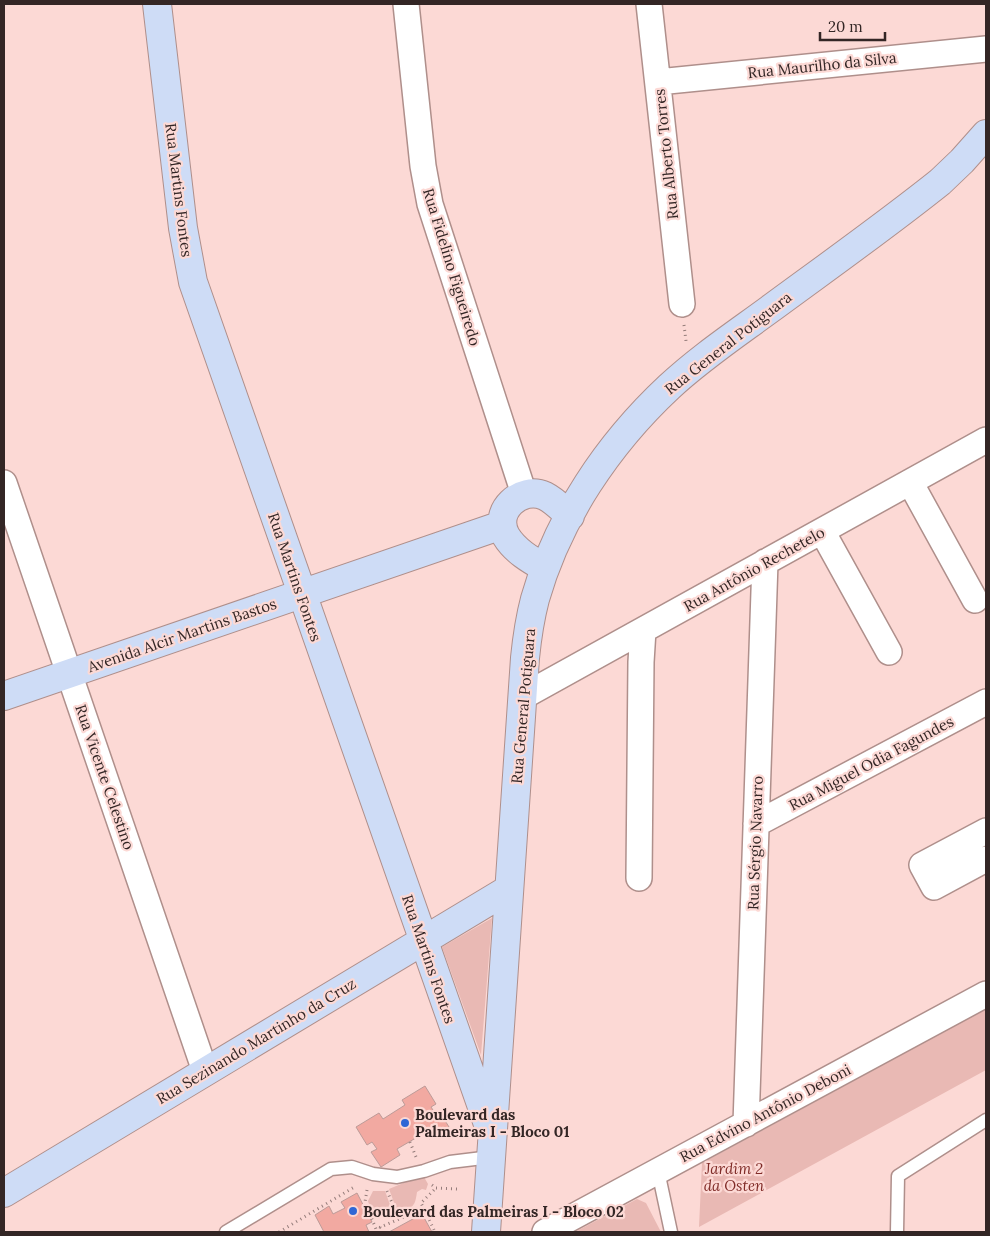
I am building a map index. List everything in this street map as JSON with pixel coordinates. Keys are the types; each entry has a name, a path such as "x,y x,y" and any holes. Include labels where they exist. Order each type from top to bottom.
{"street":[{"name":"Rua Martins Fontes","path":"157,4 182,228 193,282 492,1146"},
{"name":"Rua Fidelino Figueiredo","path":"406,4 423,166 430,204 524,494"},
{"name":"Rua Alberto Torres","path":"649,4 682,304"},
{"name":"Rua Maurilho da Silva","path":"658,82 986,49"},
{"name":"Rua General Potiguara","path":"486,1232 522,697 528,631 535,599 545,568 570,516 606,457 648,407 689,370 918,199 962,161 986,134"},
{"name":"Rua Antônio Rechetelo","path":"522,697 986,440"},
{"path":"910,482 975,600"},
{"name":"Rua Vicente Celestino","path":"4,483 205,1071"},
{"path":"545,568 523,555 506,535 502,525 503,515 507,506 524,494 534,493 546,496 570,516"},
{"name":"Avenida Alcir Martins Bastos","path":"4,696 502,525"},
{"path":"822,531 889,652"},
{"name":"Rua Sérgio Navarro","path":"746,1124 766,562"},
{"path":"639,878 641,662 644,630"},
{"name":"Rua Miguel Odia Fagundes","path":"756,824 986,702"},
{"path":"986,831 922,865 934,887 986,859"},
{"name":"Rua Sezinando Martinho da Cruz","path":"4,1193 509,889"},
{"name":"Rua Edvino Antônio Deboni","path":"545,1232 986,994"}],"lane":[{"path":"897,1232 898,1176 986,1120"},
{"path":"226,1232 331,1169 352,1168 373,1174 397,1177 424,1171 492,1146"},
{"path":"658,1171 671,1232"}],"path":[{"path":"682,304 689,370"},
{"path":"429,1178 431,1185 436,1188 457,1189"},
{"path":"279,1232 360,1184"},
{"path":"386,1186 399,1219"},
{"path":"368,1187 365,1202 376,1229 417,1211 425,1211"},
{"path":"435,1232 421,1203 436,1188"},
{"path":"380,1227 382,1232"}],"green space":[{"path":"492,918 481,1055 442,947"},
{"name":"Jardim 2 da Osten","path":"986,1009 986,1070 699,1227 702,1163"},
{"path":"424,1177 428,1184 426,1190 422,1189 417,1192 413,1205 402,1212 396,1208 389,1189 413,1179"},
{"path":"373,1191 385,1191 393,1213 376,1219 373,1217 368,1201"},
{"path":"637,1199 646,1203 661,1232 575,1232"}],"building":[{"name":"Boulevard das Palmeiras I - Bloco 01","path":"425,1086 436,1104 431,1107 435,1113 439,1111 449,1127 429,1139 426,1132 397,1149 400,1155 381,1167 371,1152 377,1149 372,1142 367,1145 356,1127 379,1113 383,1119 405,1105 402,1100"},
{"name":"Boulevard das Palmeiras I - Bloco 02","path":"357,1193 372,1222 366,1225 369,1232 324,1232 315,1215 329,1206 333,1214 345,1208 341,1202"},
{"path":"422,1214 432,1232 389,1232"}],"place":[{"name":"Boulevard das Palmeiras I - Bloco 01","path":"405,1123"},
{"name":"Boulevard das Palmeiras I - Bloco 02","path":"353,1211"}]}
